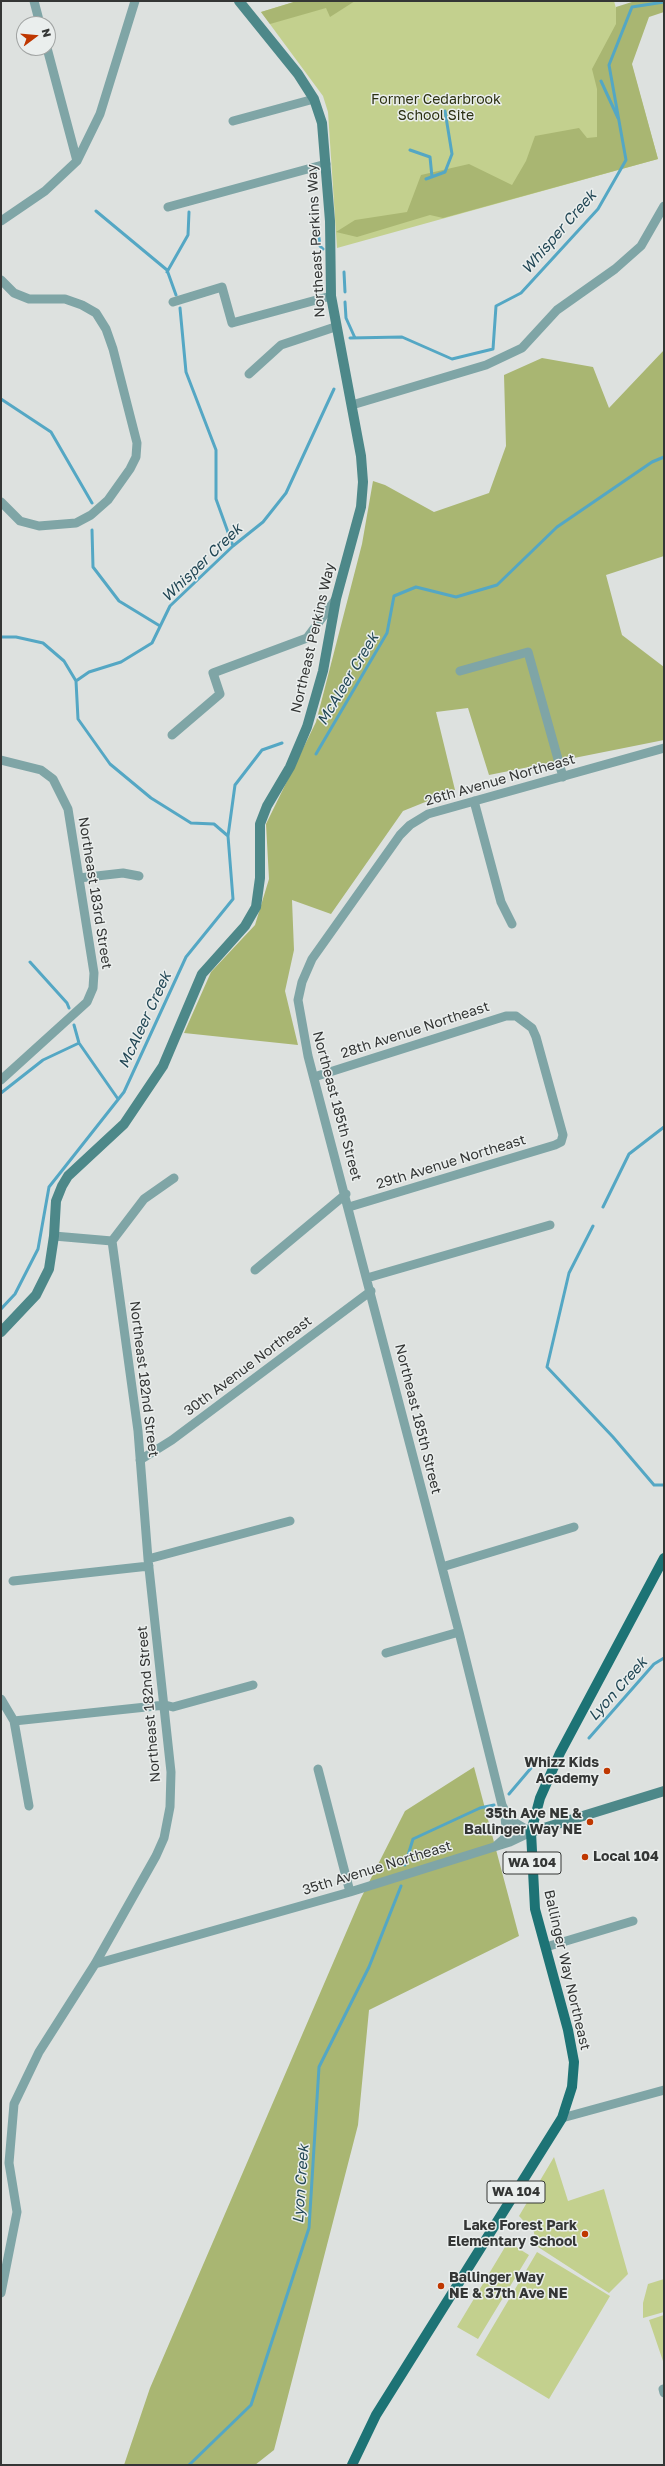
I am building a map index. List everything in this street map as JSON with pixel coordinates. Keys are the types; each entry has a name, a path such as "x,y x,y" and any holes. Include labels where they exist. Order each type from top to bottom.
{"main road":[{"name":"Ballinger Way Northeast","path":"352,2465 376,2415 562,2118 572,2087 574,2062 568,2030 535,1909 531,1832 540,1798 560,1753 645,1591 664,1558"}],"street":[{"path":"34,1 38,16"},
{"path":"1,221 45,190 76,161 100,114 135,1"},
{"name":"Northeast Perkins Way","path":"1,1332 36,1295 48,1269 54,1236 56,1201 68,1176 124,1124 163,1066 202,974 245,926 256,907 260,878 260,824 267,806 290,767 307,727 323,671 336,599 361,507 363,482 352,405 331,296 326,164 322,124 314,99 298,74 239,1"},
{"path":"49,56 76,161"},
{"path":"233,121 314,99"},
{"path":"168,207 326,164"},
{"path":"352,405 486,365 512,354 529,342 556,310 615,269 641,246 664,206"},
{"path":"1,280 14,293 29,299 65,299 82,305 96,313 106,329 113,349 137,443 136,457 130,469 108,500 91,515 76,523 39,526 20,521 1,502"},
{"path":"173,302 222,287 232,323 331,296"},
{"path":"249,374 281,345 336,327"},
{"path":"172,735 220,694 213,673 306,638 336,599"},
{"path":"460,671 528,652 563,777"},
{"name":"26th Avenue Northeast","path":"298,1000 302,982 312,959 400,835 410,825 428,814 664,748"},
{"name":"Northeast 183rd Street","path":"1,760 41,770 53,779 68,809 94,973 94,988 87,1002 1,1080"},
{"path":"474,801 501,902 512,924"},
{"path":"79,878 123,873 139,876"},
{"name":"Northeast 185th Street","path":"298,1000 314,1076 346,1194 505,1812 506,1832 504,1839 494,1847"},
{"name":"28th Avenue Northeast","path":"314,1076 506,1016 516,1016 532,1028 536,1037 563,1135 561,1142"},
{"name":"29th Avenue Northeast","path":"349,1207 561,1142"},
{"path":"54,1236 112,1241 144,1199 174,1178"},
{"path":"255,1270 346,1194"},
{"path":"367,1278 550,1225"},
{"name":"Northeast 182nd Street","path":"1,2293 17,2212 9,2163 14,2104 39,2052 95,1964 156,1856 164,1838 170,1807 171,1772 140,1460 112,1241"},
{"name":"30th Avenue Northeast","path":"140,1460 172,1440 371,1291"},
{"path":"13,1581 149,1562 290,1521"},
{"path":"442,1567 574,1527"},
{"path":"386,1653 459,1632"},
{"path":"14,1721 164,1705 173,1707 253,1685"},
{"path":"1,1699 14,1721 29,1806"},
{"path":"318,1769 350,1892"},
{"name":"35th Avenue Northeast","path":"95,1964 350,1892 494,1847 531,1832 664,1791"},
{"path":"505,1812 509,1819 531,1832"},
{"path":"546,1947 633,1921"},
{"path":"562,2118 664,2090"}],"green space":[{"name":"Former Cedarbrook School Site","path":"297,1 614,1 658,159 337,248 328,112 323,96 261,12"},
{"path":"297,1 355,1 330,17 326,8 270,24 261,12"},
{"path":"635,1 664,1 664,12 649,17 632,64 658,159 443,218 430,215 357,237 336,232 355,220 407,212 421,175 469,164 512,185 526,161 535,136 579,128 587,138 597,137 597,89 592,69 616,24 616,7"},
{"path":"664,350 664,556 606,575 622,635 664,667 664,740 489,775 468,708 436,712 455,790 403,811 331,914 292,900 294,950 285,991 298,1045 184,1033 211,972 255,925 269,879 266,824 316,722 362,544 373,481 385,485 434,512 489,493 506,446 504,375 542,358 593,367 609,408"},
{"path":"474,1767 519,1936 369,2010 358,2125 274,2450 255,2465 124,2465 150,2388 361,1898 405,1811"},
{"path":"554,2157 568,2201 604,2189 628,2274 609,2293 535,2245 534,2232 519,2216"},
{"path":"508,2242 529,2255 478,2339 457,2327"},
{"path":"537,2252 610,2296 549,2399 476,2355"},
{"path":"664,2279 664,2312 643,2318 643,2303 648,2284"},
{"path":"664,2315 664,2364 649,2320"}],"waterway":[{"name":"Whisper Creek","path":"350,338 402,337 452,359 493,349 496,306 521,293 598,209 626,160 609,65 632,7 664,2"},
{"path":"601,81 618,118"},
{"path":"426,179 445,172 452,154 445,111"},
{"path":"410,150 430,157 432,177"},
{"path":"96,211 167,270 176,295"},
{"path":"167,272 188,235 189,212"},
{"path":"319,238 320,246 323,249"},
{"path":"344,272 345,292"},
{"path":"345,302 346,318 355,338"},
{"path":"180,308 186,372 216,450 216,499 233,546"},
{"name":"Whisper Creek","path":"228,836 214,824 191,823 151,798 110,764 78,719 76,681 89,672 121,662 152,643 170,606 233,546 263,522 286,493 334,389"},
{"path":"1,399 51,432 92,503"},
{"name":"McAleer Creek","path":"316,754 387,633 394,596 416,587 456,597 497,585 557,527 652,462 664,457"},
{"path":"92,530 93,567 119,601 160,626"},
{"path":"1,637 16,637 43,643 64,661 76,681"},
{"name":"McAleer Creek","path":"1,1309 15,1294 38,1249 49,1187 124,1092 186,957 233,899 228,836 235,785 262,750 282,743"},
{"path":"30,962 67,1003 69,1008"},
{"path":"74,1025 79,1043 118,1099"},
{"path":"1,1093 43,1060 79,1043"},
{"path":"603,1207 629,1154 664,1127"},
{"path":"593,1226 569,1273 547,1367 613,1437 654,1485 664,1485"},
{"name":"Lyon Creek","path":"589,1738 654,1664 664,1658"},
{"name":"Lyon Creek","path":"509,1794 537,1761"},
{"name":"Lyon Creek","path":"405,1865 413,1839 480,1808 494,1805"},
{"name":"Lyon Creek","path":"189,2465 251,2405 309,2228 319,2067 369,1967 401,1886"}],"place":[{"name":"Whizz Kids Academy","path":"607,1771"},
{"name":"35th Ave NE & Ballinger Way NE","path":"590,1822"},
{"name":"Local 104","path":"585,1857"},
{"name":"Lake Forest Park Elementary School","path":"585,2234"},
{"name":"Ballinger Way NE & 37th Ave NE","path":"441,2286"}]}
